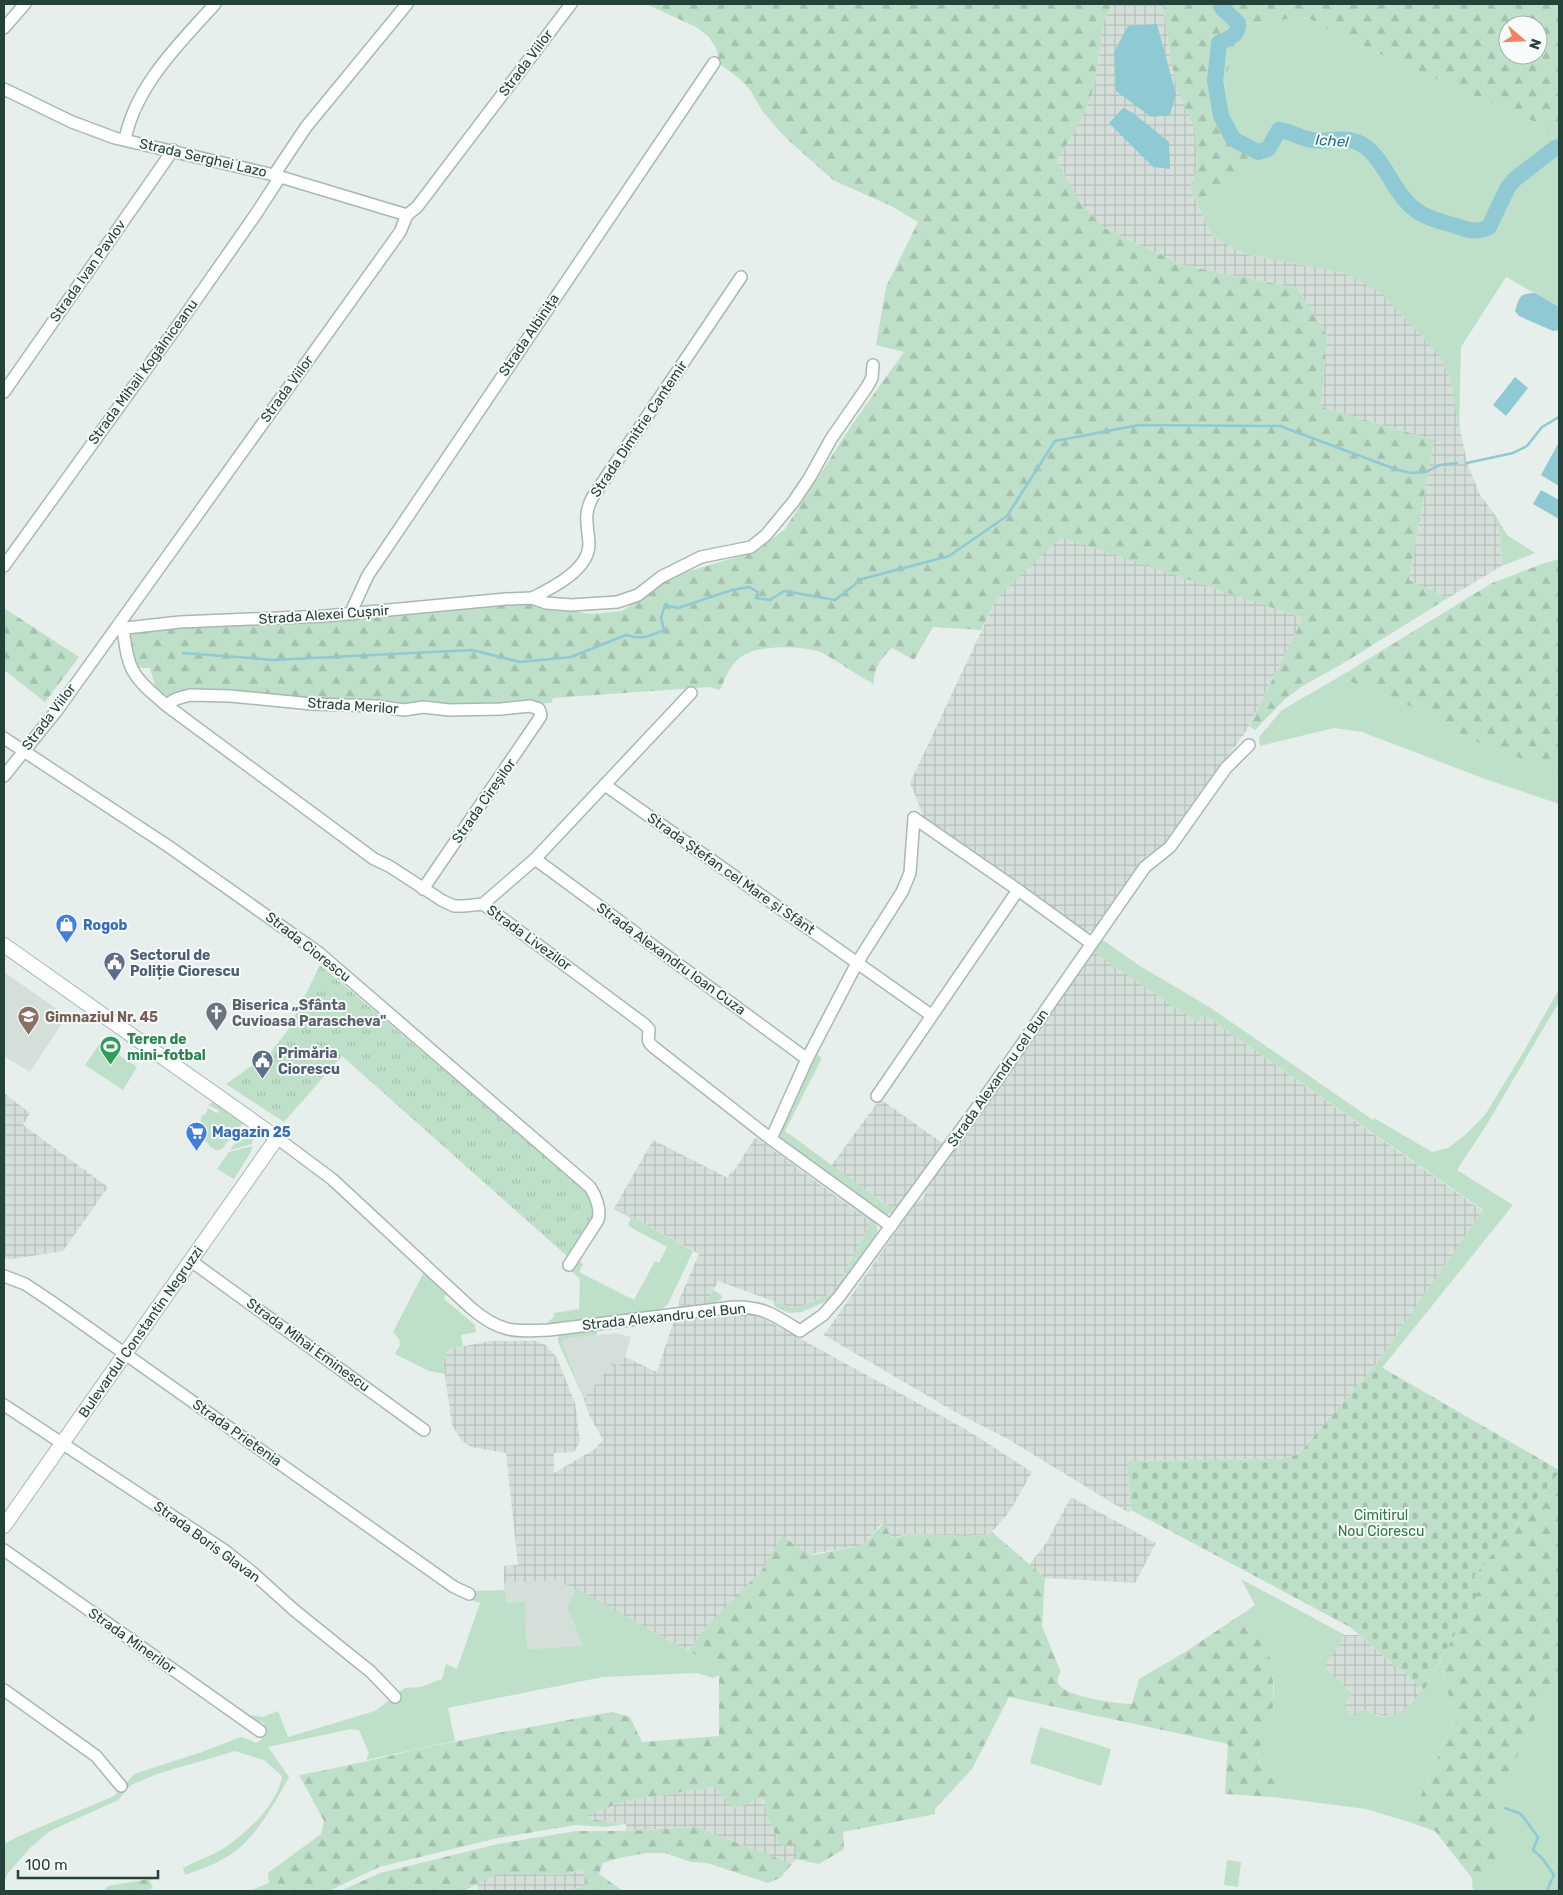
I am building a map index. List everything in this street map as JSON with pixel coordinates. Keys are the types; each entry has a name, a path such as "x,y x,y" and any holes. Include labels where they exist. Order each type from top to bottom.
{"street":[{"path":"4,28 24,4"},
{"path":"126,140 128,127 135,110 158,70 170,54 216,4"},
{"name":"Strada Mihail Kogălniceanu","path":"4,566 256,214 306,127 407,4"},
{"name":"Strada Viilor","path":"4,776 119,628 400,232 407,215 417,208 571,4"},
{"name":"Strada Albinița","path":"351,612 368,576 381,556 714,63"},
{"name":"Strada Serghei Lazo","path":"4,89 72,122 116,138 277,175 407,215"},
{"name":"Strada Ivan Pavlov","path":"4,392 173,150"},
{"name":"Strada Dimitrie Cantemir","path":"532,598 558,585 582,564 589,547 586,516 592,498 741,278"},
{"path":"532,598 546,603 571,605 616,602 638,595 661,577 701,556 751,547 766,536 805,485 831,439 872,378 873,365"},
{"name":"Strada Alexei Cușnir","path":"119,628 180,622 325,616 351,612 532,598"},
{"name":"Strada Livezilor","path":"119,628 133,671 145,686 166,705 374,859 389,866 423,889 454,906 483,904 649,1028 648,1043 771,1138 891,1226"},
{"path":"483,904 536,859 691,694"},
{"name":"Strada Merilor","path":"166,705 176,699 190,695 230,696 312,704 376,706 404,710 423,707 449,710 494,710 530,706 536,707 541,711"},
{"name":"Strada Cireșilor","path":"423,889 520,748 539,719 541,711"},
{"name":"Strada Ciorescu","path":"4,738 22,752 168,846 319,954 590,1187 594,1193 600,1214 569,1265"},
{"name":"Strada Alexandru cel Bun","path":"4,945 332,1179 484,1319 495,1326 510,1330 549,1330 748,1306 764,1310 800,1331 823,1315 839,1297 990,1090 1145,867 1170,847 1226,768 1249,744"},
{"name":"Strada Ștefan cel Mare și Sfânt","path":"605,785 931,1015"},
{"path":"771,1138 807,1059 857,963 902,892 910,873 914,818 1018,890 1091,944"},
{"name":"Strada Alexandru Ioan Cuza","path":"536,859 807,1059"},
{"path":"877,1096 1018,890"},
{"name":"Bulevardul Constantin Negruzzi","path":"4,1526 277,1138"},
{"name":"Strada Mihai Eminescu","path":"191,1261 424,1430"},
{"name":"Strada Prietenia","path":"4,1276 25,1284 454,1587 469,1594"},
{"name":"Strada Boris Glavan","path":"4,1405 231,1556 371,1672 395,1697"},
{"name":"Strada Minerilor","path":"4,1550 260,1731"},
{"path":"4,1690 96,1756 121,1786"}],"shaded area":[{"path":"1112,4 1163,4 1170,57 1195,128 1197,169 1190,189 1212,236 1245,254 1344,273 1381,292 1439,355 1450,378 1467,463 1480,495 1494,513 1500,532 1502,566 1448,598 1409,581 1434,440 1321,407 1327,335 1297,288 1182,265 1104,228 1081,204 1057,161 1084,115 1094,87 1104,21"},
{"path":"1060,536 1303,618 1246,731 1165,845 1146,856 1093,931 1084,933 925,820 910,783 997,598"},
{"path":"1092,951 1198,1023 1203,1014 1483,1211 1376,1364 1299,1454 1281,1459 1127,1461 1131,1510 1129,1513 1006,1438 955,1412 824,1335 916,1203 924,1198 926,1189"},
{"name":"Gimnaziul Nr. 45","path":"4,972 67,1016 30,1072 4,1056"},
{"path":"4,1093 30,1113 23,1125 108,1187 63,1251 12,1259 4,1258"},
{"path":"880,1099 944,1144 897,1207 889,1206 831,1166"},
{"path":"757,1138 871,1222 835,1292 795,1309 718,1281 706,1303 682,1306 679,1300 699,1254 615,1207 653,1140 728,1178 754,1139"},
{"path":"755,1314 967,1430 1032,1472 1010,1511 992,1532 985,1535 905,1534 892,1539 881,1524 863,1545 767,1562 762,1570 704,1629 688,1651 556,1579 504,1583 504,1566 518,1565 506,1453 471,1447 461,1440 452,1425 443,1362 449,1349 491,1341 535,1341 546,1345 557,1358 575,1403 580,1441 574,1452 554,1453 554,1473 595,1449 603,1440 589,1415 584,1399 613,1363 618,1367 625,1357 657,1372 674,1320"},
{"path":"616,1333 631,1337 625,1357 618,1367 613,1364 584,1399 562,1342 564,1339"},
{"path":"1071,1497 1156,1543 1135,1583 1045,1578 1029,1565 1046,1543"},
{"path":"556,1579 576,1588 567,1607 583,1646 527,1649 525,1601 505,1603 504,1583"},
{"path":"1345,1635 1359,1635 1424,1690 1400,1714 1353,1716 1344,1707 1352,1693 1324,1667"},
{"path":"716,1787 733,1809 763,1797 763,1803 796,1844 796,1859 792,1864 696,1827 626,1831 626,1824 590,1819 586,1815 625,1801"},
{"path":"583,1869 586,1885 568,1891 478,1891 477,1883 492,1875 505,1873 563,1875"}],"green space":[{"path":"646,4 1112,4 1104,21 1094,87 1084,115 1057,161 1081,204 1104,228 1182,265 1297,288 1327,335 1321,407 1434,440 1409,580 1448,598 1347,661 1301,687 1285,699 1255,730 1249,726 1303,618 1061,537 997,598 981,630 933,627 914,660 892,648 876,669 874,684 817,651 784,647 761,649 739,658 729,670 720,690 709,687 553,698 551,703 410,707 191,689 171,698 156,689 150,668 140,668 135,665 130,636 135,632 155,628 520,603 591,614 622,611 671,578 757,551 785,529 853,423 904,352 876,345 886,287 918,222 891,206 833,180 784,136 763,112 750,90 741,80 720,64 716,48 708,36 696,27"},
{"path":"1163,4 1559,4 1559,146 1546,127 1339,36 1307,17 1244,24 1226,76 1224,109 1237,135 1260,145 1256,158 1236,183 1196,201 1190,189 1197,169 1195,128 1178,91 1170,57"},
{"path":"1307,17 1339,36 1546,127 1559,146 1559,307 1506,277 1461,347 1459,430 1450,378 1439,355 1381,293 1344,273 1245,254 1212,236 1196,201 1236,183 1260,145 1237,135 1224,110 1226,76 1244,24"},
{"path":"1494,513 1507,535 1535,553 1502,566 1500,532"},
{"path":"1559,559 1559,769 1551,770 1444,729 1424,712 1339,677 1492,583"},
{"path":"4,608 79,657 45,702 4,670"},
{"path":"1339,677 1424,712 1444,729 1551,770 1559,769 1559,804 1485,779 1362,732 1334,728 1260,746 1259,737 1282,710"},
{"path":"1103,940 1140,966 1211,1008 1373,1120 1374,1118 1432,1152 1448,1148 1465,1135 1485,1115 1559,992 1559,1002 1487,1124 1457,1170 1513,1205 1382,1368 1376,1364 1483,1210 1203,1014 1198,1023 1092,951"},
{"path":"320,965 591,1195 597,1213 568,1257 342,1056 284,1122 226,1084 270,1053 288,1030"},
{"name":"Teren de mini-fotbal","path":"100,1043 137,1067 123,1090 85,1065"},
{"path":"815,1053 822,1058 785,1131 888,1206 897,1207 892,1213 886,1215 783,1143 779,1132"},
{"path":"213,1102 242,1120 242,1124 222,1149 216,1150 198,1135 202,1115 205,1115 208,1109 205,1106 216,1113 219,1112 208,1105"},
{"path":"250,1126 253,1130 252,1144 230,1150 247,1127"},
{"path":"252,1146 251,1152 234,1179 217,1169 229,1152"},
{"path":"840,1193 865,1210 875,1220 877,1233 842,1290 831,1299 802,1312 790,1313 775,1307 773,1301 795,1309 835,1292 871,1222 837,1196"},
{"path":"615,1207 693,1251 668,1304 661,1310 549,1326 548,1322 555,1316 553,1313 579,1309 580,1279 571,1271 578,1260 583,1264 579,1272 634,1300 655,1261 659,1263 667,1247 628,1226 631,1218 614,1209"},
{"path":"424,1272 446,1294 444,1299 475,1325 476,1332 461,1335 463,1346 449,1349 443,1362 445,1374 429,1371 395,1354 400,1345 399,1339 393,1332"},
{"path":"713,1290 721,1295 722,1298 714,1304 682,1309 679,1307 679,1300 682,1306 706,1303"},
{"path":"597,1328 597,1335 564,1339 562,1342 584,1399 558,1342 558,1337 561,1333"},
{"name":"Cimitirul Nou Ciorescu","path":"1376,1364 1559,1470 1559,1473 1474,1576 1480,1589 1424,1690 1350,1627 1131,1510 1127,1461 1281,1459 1299,1454"},
{"path":"1559,1473 1559,1668 1495,1803 1504,1866 1472,1878 1435,1831 1409,1822 1454,1721 1441,1660 1479,1589 1474,1576"},
{"path":"884,1523 892,1539 908,1534 975,1536 992,1532 1045,1578 1042,1626 1061,1672 1058,1683 1062,1688 1070,1692 1092,1699 1132,1704 1139,1679 1185,1652 1248,1610 1263,1638 1272,1665 1274,1702 1257,1754 1259,1762 1275,1783 1273,1797 1225,1794 1228,1744 1009,1697 972,1769 935,1809 935,1814 843,1832 844,1849 819,1864 796,1859 796,1844 781,1846 766,1815 763,1797 733,1809 715,1787 625,1801 587,1815 590,1819 626,1824 604,1827 576,1825 498,1838 379,1867 329,1891 249,1891 269,1883 268,1873 321,1834 324,1821 299,1775 473,1738 612,1712 630,1717 642,1742 719,1736 719,1675 721,1667 707,1662 688,1651 704,1629 762,1570 782,1536 808,1554 814,1555 863,1545"},
{"path":"1241,1579 1345,1635 1324,1667 1353,1694 1348,1698 1344,1707 1353,1716 1364,1709 1377,1716 1389,1716 1400,1712 1420,1694 1441,1660 1454,1721 1409,1822 1366,1809 1273,1797 1275,1783 1262,1767 1258,1756 1274,1702 1273,1677 1259,1632 1248,1610 1255,1605"},
{"path":"576,1588 707,1662 721,1667 719,1675 713,1678 698,1673 603,1677 448,1708 455,1741 366,1760 369,1753 359,1730 351,1729 268,1747 289,1777 262,1822 245,1843 225,1858 185,1875 183,1868 220,1850 247,1830 270,1805 280,1786 282,1776 264,1760 235,1751 157,1774 131,1785 118,1800 50,1831 30,1848 8,1873 4,1881 4,1844 114,1796 134,1774 241,1737 257,1743 266,1733 264,1723 243,1714 263,1717 278,1711 288,1737 375,1711 405,1688 421,1687 442,1679 446,1664 457,1669 480,1603 471,1600 471,1591 505,1590 506,1603 525,1601 527,1649 583,1646 567,1607"},
{"path":"1559,1668 1559,1891 1473,1891 1472,1878 1503,1866 1495,1803"},
{"path":"1040,1727 1111,1749 1101,1786 1030,1763"},
{"path":"696,1827 792,1864 780,1878 768,1883 707,1863 691,1862 665,1853 647,1853 603,1863 599,1874 623,1891 568,1891 586,1885 583,1869 563,1875 505,1873 492,1876 464,1891 340,1891 380,1873 498,1844 576,1831 626,1831"},
{"path":"1227,1860 1241,1862 1238,1887 1224,1885"},
{"path":"149,1879 153,1888 146,1891 104,1891 108,1886"}],"water":[{"path":"1157,24 1176,94 1170,115 1151,117 1116,91 1114,52 1128,26"},
{"path":"1123,108 1133,113 1169,142 1170,169 1153,167 1109,123"},
{"path":"1535,293 1559,307 1559,330 1553,331 1519,316 1515,311 1523,295"},
{"path":"1515,377 1528,388 1506,416 1493,405"},
{"path":"1559,442 1559,486 1541,475"},
{"path":"1541,490 1559,500 1559,519 1533,504"}],"waterway":[{"name":"Ichel","path":"1225,4 1222,8 1238,23 1238,27 1233,36 1219,43 1215,81 1221,116 1233,139 1258,152 1268,149 1279,130 1312,140 1355,141 1369,150 1402,196 1417,211 1436,220 1464,229 1477,230 1489,227 1508,187 1515,179 1555,148 1559,147"},
{"path":"1467,463 1513,453 1527,446 1542,427 1559,417"},
{"path":"183,653 274,660 472,650 520,662 571,657 626,635 637,637 650,636 664,630 661,618 665,605 678,608 732,590 749,587 758,592 756,598 770,600 784,591 835,600 862,579 949,556 1007,516 1055,441 1139,425 1280,426 1395,469 1411,473 1426,472 1440,465 1457,463"},
{"path":"1505,1808 1521,1814 1538,1837 1533,1850 1542,1858 1554,1875 1548,1891"}],"place":[{"name":"Rogob","path":"67,944"},
{"name":"Sectorul de Poliție Ciorescu","path":"114,982"},
{"name":"Biserica „Sfânta Cuvioasa Parascheva\"","path":"216,1032"},
{"name":"Gimnaziul Nr. 45","path":"29,1036"},
{"name":"Teren de mini-fotbal","path":"111,1066"},
{"name":"Primăria Ciorescu","path":"262,1080"},
{"name":"Magazin 25","path":"196,1151"}]}
